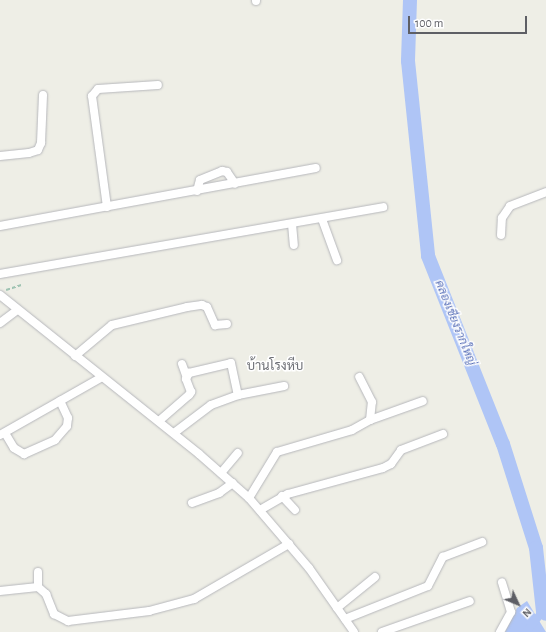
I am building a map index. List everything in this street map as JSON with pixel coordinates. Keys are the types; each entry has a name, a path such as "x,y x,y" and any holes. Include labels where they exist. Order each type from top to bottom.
{"street":[{"path":"107,207 92,96 98,89 158,84"},
{"path":"0,156 29,153 38,150 41,143 43,95"},
{"path":"0,226 316,168"},
{"path":"196,191 200,180 222,171 227,172 235,184"},
{"path":"501,235 502,218 510,206 546,192"},
{"path":"0,274 322,219 383,207"},
{"path":"322,219 337,260"},
{"path":"292,224 294,245"},
{"path":"0,296 174,433 249,498 290,544 354,632"},
{"path":"75,356 112,325 187,307 202,305 207,307 215,326 227,324"},
{"path":"0,323 18,310"},
{"path":"186,375 231,363 238,395"},
{"path":"159,421 189,395 186,375 182,364"},
{"path":"60,402 68,418 68,426 55,440 24,454 14,448 2,434 102,377"},
{"path":"358,377 372,402 370,420"},
{"path":"174,433 211,405 238,395 284,386"},
{"path":"249,498 277,452 352,430 370,420 422,401"},
{"path":"260,510 282,496 383,468 391,464 401,450 443,434"},
{"path":"221,473 238,453"},
{"path":"192,503 219,493 233,483"},
{"path":"282,496 294,510"},
{"path":"345,619 428,586 443,557 482,542"},
{"path":"0,591 38,587 46,594 54,614 62,620 90,620 149,612 194,599 290,544"},
{"path":"38,572 38,587"},
{"path":"337,608 375,577"},
{"path":"500,632 511,612 509,600 502,582"},
{"path":"382,632 470,601"}],"path":[{"path":"0,292 21,285"}],"water":[{"path":"527,601 546,632 505,632 517,608"}],"waterway":[{"name":"คลองเชียงรากใหญ่","path":"410,0 408,61 428,256 503,444 536,548 543,611 546,614"},
{"name":"คลองเชียงรากใหญ่","path":"526,632 543,611"}],"district":[{"name":"บ้านโรงหีบ","path":"275,367"}]}
